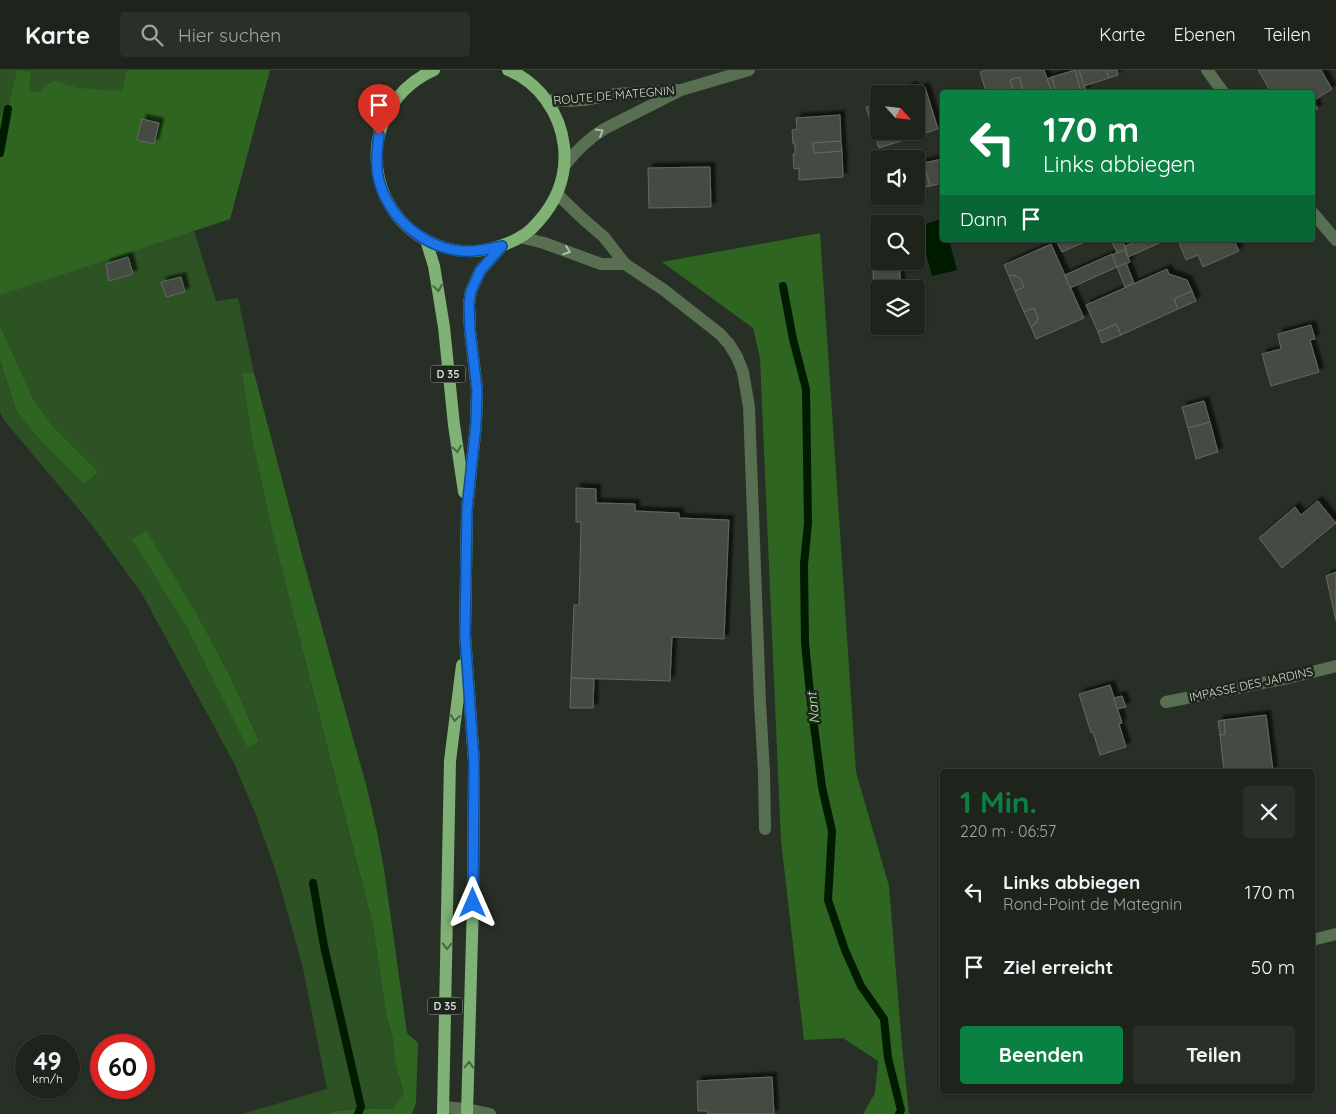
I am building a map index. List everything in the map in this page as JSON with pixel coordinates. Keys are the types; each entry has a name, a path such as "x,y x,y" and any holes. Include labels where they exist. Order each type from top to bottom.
{"main road":[{"path":"434,70 424,74 412,83 391,106 381,127 376,150 379,181 386,199 397,216 410,230 444,248 463,251 502,246 520,237 548,211 562,180 565,165 560,124 547,100 537,89 511,71"},
{"name":"D 35","path":"426,240 434,266 444,327 454,425 467,509"},
{"name":"D 35","path":"467,1111 473,903 474,762 465,635 467,509 476,424 477,390 469,304 471,291 480,271 502,246"},
{"name":"D 35","path":"443,1111 450,761 465,635"}],"street":[{"name":"ROUTE DE MATEGNIN","path":"565,165 592,136 604,129 681,90 749,70"},
{"path":"1207,70 1222,90"},
{"name":"ROUTE DE MATEGNIN","path":"547,100 584,100 616,94 681,90"},
{"path":"557,194 604,237 625,264 664,290 720,334 738,357 743,372 749,407 765,829"},
{"path":"1315,216 1336,240"},
{"path":"520,237 544,243 601,264 625,264"},
{"name":"IMPASSE DES JARDINS","path":"1166,702 1288,678 1336,666"},
{"path":"1315,939 1336,934"},
{"path":"443,1111 467,1111 490,1114"}],"green space":[{"path":"0,70 270,70 230,219 194,231 216,301 238,298 254,373 242,374 251,434 272,531 373,927 386,1013 393,1039 395,1063 404,1093 392,1109 358,1108 324,1114 242,1114 327,1089 303,968 278,878 257,818 234,763 142,594 92,525 4,420 0,412 0,360 16,410 38,438 84,484 99,472 51,424 33,399 0,325","holes":["132,540 198,616 229,674 259,739 248,747 187,628"]},
{"path":"17,70 31,72 29,90 38,93 55,81 78,88 122,91 127,70 270,70 230,219 0,295 0,116 8,109"},
{"path":"820,233 856,772 889,886 909,1114 863,1114 875,1093 878,1061 843,1038 804,1040 781,841 760,358 753,328 662,262"},
{"path":"0,325 33,399 51,424 99,472 84,484 38,438 16,410 0,360"},
{"path":"242,373 254,373 304,563 367,788 384,869 407,1033 418,1043 416,1103 412,1114 324,1114 350,1109 392,1109 404,1093 395,1063 393,1039 386,1013 373,926 272,531 251,434"},
{"path":"146,530 198,616 229,674 259,740 248,748 187,628 132,540"}],"shaded area":[{"path":"940,220 940,242 950,242 957,270 932,276 925,249 925,224"}],"building":[{"path":"986,70 1044,70 1051,90 1023,90 1019,77 1010,80 1013,90 985,90 980,72"},
{"path":"1075,70 1079,70 1086,90 1080,90"},
{"path":"1075,70 1080,90 1055,90 1052,77"},
{"path":"1079,70 1106,70 1109,78 1084,86"},
{"path":"1106,70 1117,70 1118,75 1109,78"},
{"path":"1258,70 1321,70 1332,89 1315,100 1315,90 1270,90"},
{"path":"1019,77 1023,90 1013,90 1010,80"},
{"path":"1052,77 1055,90 1051,90 1047,79"},
{"path":"925,87 938,129 925,133"},
{"path":"870,106 870,120 866,107"},
{"path":"840,115 841,141 813,143 814,153 842,151 843,177 799,180 799,168 794,169 793,154 795,154 795,144 793,144 792,130 797,129 796,118"},
{"path":"142,119 159,123 154,144 137,140"},
{"path":"876,140 904,140 879,148"},
{"path":"841,141 842,151 814,153 813,143"},
{"path":"940,159 940,184 930,186 925,163"},
{"path":"710,167 711,207 649,208 648,168"},
{"path":"925,167 930,186 925,187"},
{"path":"1057,242 1084,242 1062,252"},
{"path":"1112,242 1123,242 1126,249 1117,253"},
{"path":"1135,242 1162,242 1128,257 1125,246"},
{"path":"1179,242 1235,242 1239,251 1203,267 1198,255 1186,260"},
{"path":"1051,244 1084,318 1036,339 1031,327 1038,318 1034,308 1024,312 1015,291 1024,287 1020,278 1013,275 1009,276 1004,265"},
{"path":"1125,250 1130,262 1117,267 1111,255"},
{"path":"1112,254 1117,267 1070,288 1065,275"},
{"path":"128,257 133,274 109,281 106,264"},
{"path":"1126,263 1134,283 1125,287 1117,267"},
{"path":"1167,269 1169,274 1187,280 1192,291 1174,299 1178,309 1121,335 1116,324 1098,332 1086,305"},
{"path":"900,270 900,280 873,280 873,271"},
{"path":"1013,275 1020,278 1024,287 1015,291 1009,276"},
{"path":"181,277 185,292 166,297 161,282"},
{"path":"1192,291 1196,301 1178,309 1174,299"},
{"path":"1034,308 1038,318 1031,327 1024,312"},
{"path":"1116,324 1121,335 1102,343 1098,332"},
{"path":"1311,325 1315,339 1310,340 1319,372 1271,386 1262,354 1281,349 1278,334"},
{"path":"1204,401 1210,422 1188,428 1182,407"},
{"path":"1210,422 1218,452 1196,459 1188,428"},
{"path":"576,488 596,489 596,503 635,504 635,511 679,513 679,518 729,520 724,639 672,637 670,681 571,678 574,605 579,605 581,522 576,522"},
{"path":"1318,501 1336,523 1282,568 1259,538 1295,507 1301,515"},
{"path":"1336,572 1336,621 1326,576"},
{"path":"571,678 594,679 593,708 570,708"},
{"path":"1110,685 1122,723 1119,724 1126,747 1100,755 1079,694"},
{"path":"1122,696 1126,707 1117,709 1114,698"},
{"path":"1266,715 1273,769 1224,769 1220,735 1225,734 1224,720"},
{"path":"1224,720 1225,734 1220,735 1218,721"},
{"path":"772,1077 774,1114 708,1114 707,1111 698,1111 697,1081"}],"waterway":[{"path":"0,153 8,109"},
{"name":"Nant","path":"783,286 793,339 806,389 808,523 804,564 805,643 822,787 832,831 828,900 845,950 861,986 884,1019 888,1058 901,1110 899,1114"},
{"path":"313,883 324,946 361,1107 358,1114"}],"route":[{"path":"379,135 376,150 379,181 386,199 397,216 410,230 444,248 463,251 502,246 480,271 471,291 469,304 477,390 476,424 467,509 465,635 474,762 473,903"}]}
